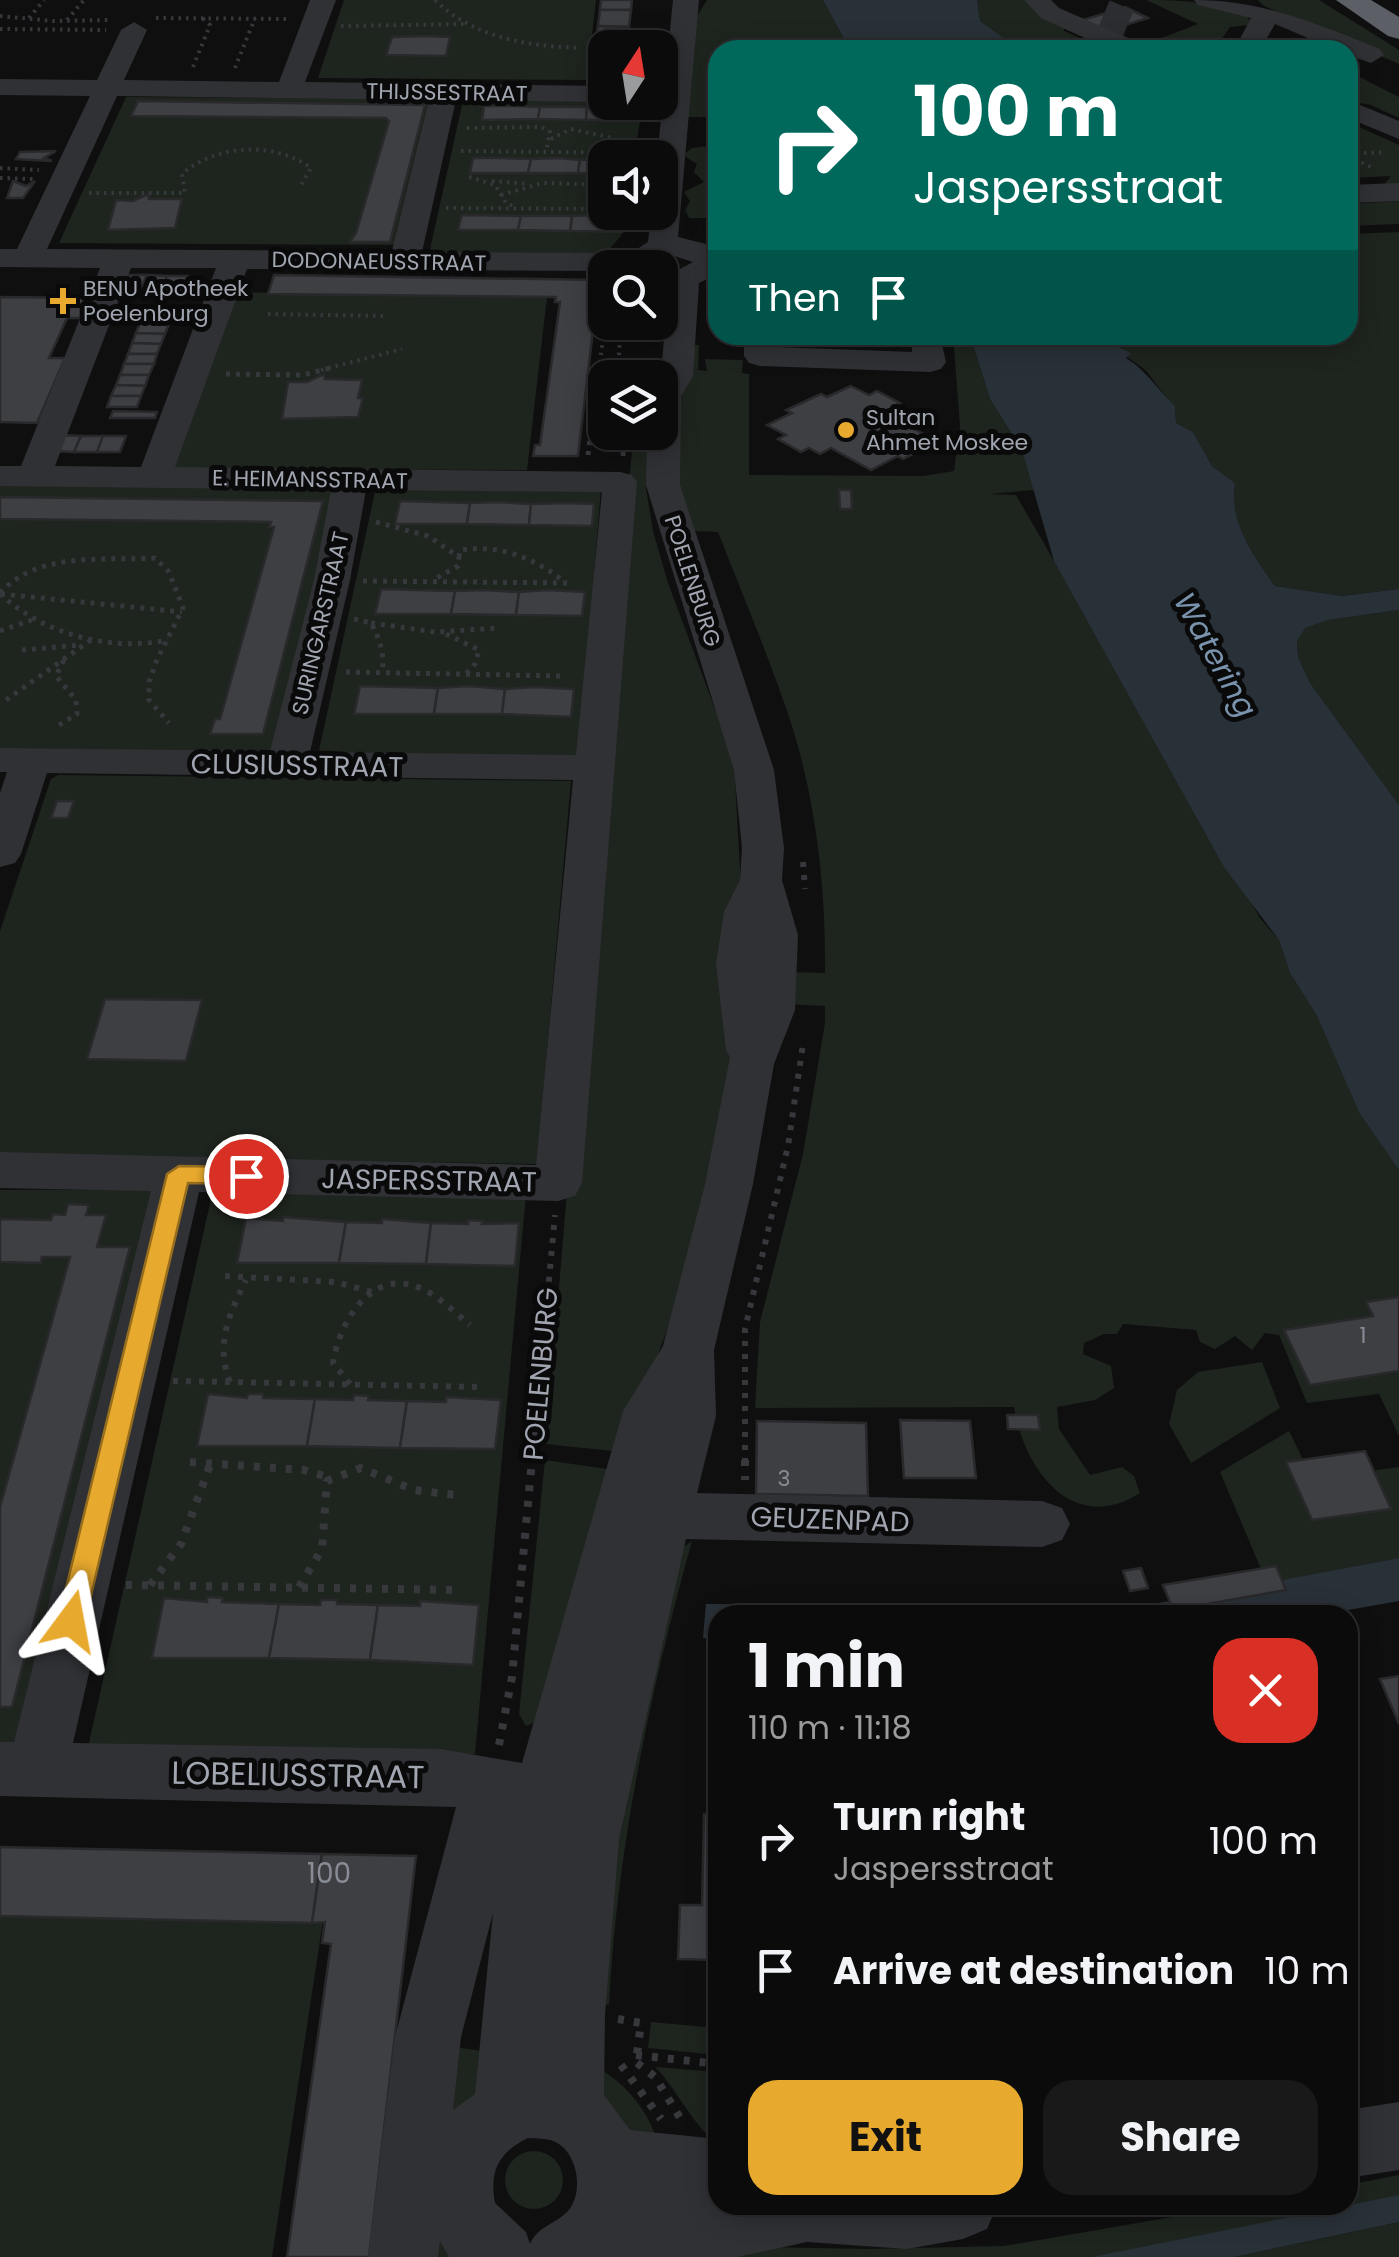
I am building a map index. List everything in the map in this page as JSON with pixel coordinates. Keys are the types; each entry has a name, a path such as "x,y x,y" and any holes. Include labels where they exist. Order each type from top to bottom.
{"highway":[{"path":"1351,0 1399,30"}],"street":[{"path":"288,90 324,0"},
{"name":"POELENBURG","path":"666,140 686,0"},
{"path":"1207,0 1252,7 1328,40"},
{"path":"1043,6 1120,33"},
{"path":"1252,7 1262,29 1254,40"},
{"path":"14,257 58,193 134,30"},
{"name":"THIJSSESTRAAT","path":"0,87 588,94"},
{"path":"404,261 444,92"},
{"path":"1358,113 1399,131"},
{"path":"1358,194 1399,192"},
{"name":"POELENBURG","path":"625,250 621,249 641,230"},
{"name":"DODONAEUSSTRAAT","path":"14,257 588,262"},
{"path":"17,476 104,301 119,259"},
{"path":"154,478 236,259"},
{"path":"760,345 760,356 930,362 927,345"},
{"name":"POELENBURG","path":"403,2257 428,2037 473,1870 543,1794 643,1511 689,1416 688,1350 729,1184 751,1064 772,1010 776,934 761,880 762,848 754,770 663,485 662,450"},
{"name":"E. HEIMANSSTRAAT","path":"17,476 602,482"},
{"name":"SURINGARSTRAAT","path":"288,764 332,580 350,480"},
{"path":"558,1183 595,768 602,482"},
{"path":"0,854 16,761"},
{"name":"CLUSIUSSTRAAT","path":"16,761 595,768"},
{"name":"JASPERSSTRAAT","path":"0,1170 558,1183"},
{"path":"19,1770 80,1584 179,1174"},
{"name":"GEUZENPAD","path":"643,1511 1042,1524"},
{"name":"LOBELIUSSTRAAT","path":"19,1770 442,1778 543,1794"},
{"name":"POELENBURG","path":"543,1794 588,1839 572,2015 569,2172"},
{"path":"489,2253 466,2226 458,2200 458,2172 468,2146 484,2125 569,2172 708,2213"},
{"path":"1358,2142 1399,2136"},
{"path":"569,2172 705,2154"},
{"path":"713,2215 737,2222 766,2215"}],"path":[{"path":"28,19 44,0"},
{"path":"66,21 84,0"},
{"path":"436,0 450,15 469,24 532,44 580,48"},
{"path":"192,68 210,24 200,16"},
{"path":"229,82 255,18"},
{"path":"313,26 469,24"},
{"path":"420,27 420,36"},
{"path":"0,29 134,30"},
{"path":"541,127 550,132 552,139"},
{"path":"468,128 571,129 613,138"},
{"path":"546,152 544,147 552,139 571,129"},
{"path":"430,151 588,153"},
{"path":"58,193 185,193 182,174 191,162 235,152 271,152 302,158 311,168 300,187"},
{"path":"1358,154 1399,152"},
{"path":"677,250 708,167"},
{"path":"470,177 489,182 588,185"},
{"path":"489,182 506,203 522,209"},
{"path":"501,195 536,184"},
{"path":"417,208 588,210"},
{"path":"268,314 385,316"},
{"path":"602,482 605,340"},
{"path":"193,373 302,374 402,348"},
{"path":"299,382 302,374"},
{"path":"374,520 428,536 459,557"},
{"path":"332,580 429,582 566,583 532,560 471,547 460,550 458,566 429,582"},
{"path":"0,594 5,584 28,571 57,564 155,558 168,572 182,612 153,670 149,700 169,723"},
{"path":"0,594 182,612"},
{"path":"0,594 20,615 90,640 155,644 169,639"},
{"path":"323,618 457,637 479,650 475,664 466,674"},
{"path":"0,632 33,620"},
{"path":"371,623 384,650 382,673"},
{"path":"435,632 500,628"},
{"path":"22,650 59,650 90,640"},
{"path":"6,700 90,640"},
{"path":"59,725 77,714 76,700 56,676 64,659"},
{"path":"310,672 561,676"},
{"name":"POELENBURG","path":"543,1794 512,1677 558,1183"},
{"path":"225,1276 246,1280 340,1280 374,1293"},
{"path":"230,1382 220,1356 220,1340 246,1280"},
{"path":"350,1384 333,1363 336,1337 353,1307 374,1293 412,1285 430,1293 470,1326"},
{"path":"129,1381 482,1387"},
{"path":"190,1462 284,1468 331,1478"},
{"path":"150,1585 172,1562 183,1542 210,1465"},
{"path":"299,1588 316,1570 326,1540 327,1481 331,1478 373,1468 412,1490 456,1496"},
{"path":"80,1584 459,1590"},
{"path":"608,2018 625,2017 640,2023 636,2062 655,2077 705,2154"},
{"path":"619,2038 625,2017"},
{"path":"636,2055 708,2063"}],"shaded area":[{"path":"344,0 596,0 593,30 588,30 587,80 318,78"},
{"path":"707,0 823,0 845,40 708,40 708,117 678,117 678,69 683,39"},
{"path":"977,0 1030,0 1064,25 1064,31 1084,40 1004,40 980,21"},
{"path":"1146,0 1186,1 1223,8 1248,16 1250,25 1230,27 1221,40 1156,40 1198,24"},
{"path":"1258,0 1319,0 1399,50 1399,64 1358,46 1358,40 1343,40"},
{"path":"1358,76 1399,97 1399,118 1358,103"},
{"path":"464,96 588,97 588,120 640,120 637,140 588,140 588,230 622,230 608,250 588,250 588,255 429,254"},
{"path":"126,97 434,99 400,245 59,243"},
{"path":"1358,127 1399,145 1399,185 1383,186 1391,176 1358,178"},
{"path":"708,146 708,218 689,218 685,210 690,201 684,192 704,182 694,172 697,164 683,155 692,148"},
{"path":"1399,201 1399,224 1358,226 1358,203"},
{"path":"1399,232 1399,589 1342,596 1275,586 1239,525 1235,483 1212,466 1193,432 1176,423 1175,406 1148,373 1115,346 1358,345 1358,234"},
{"path":"226,292 547,297 527,470 166,469"},
{"path":"688,345 699,345 698,370 707,371 705,359 743,360 742,373 749,374 749,475 923,476 954,471 960,426 954,345 973,345 990,399 1022,450 1034,490 989,494 1016,495 1260,918 1279,940 1290,973 1399,1170 1399,1436 1379,1394 1307,1403 1279,1335 1265,1333 1252,1350 1235,1336 1215,1349 1200,1342 1196,1330 1123,1324 1117,1334 1104,1334 1084,1343 1083,1354 1111,1366 1114,1388 1095,1400 1057,1407 1059,1429 1090,1475 1122,1467 1134,1476 1140,1493 1115,1504 1093,1506 1073,1501 1055,1489 1028,1453 1014,1407 755,1408 760,1322 803,1154 825,1023 825,1006 786,1004 789,972 825,973 824,909 813,811 781,694 718,532 694,531 676,487 676,450"},
{"path":"632,450 648,450 646,488 653,531 668,583 734,760 741,889 734,1059 678,1301 621,1452 546,1444"},
{"path":"0,483 337,486 278,753 0,750"},
{"path":"380,487 601,489 579,757 318,755 375,492"},
{"path":"1399,610 1399,805 1310,683 1298,657 1297,641 1304,628 1328,620"},
{"path":"58,775 571,781 537,1164 0,1155 0,931 51,779"},
{"path":"168,1189 33,1744 0,1744 0,1190"},
{"path":"213,1190 526,1194 475,1754 88,1747"},
{"path":"1262,1362 1280,1408 1191,1463 1169,1424 1177,1390 1198,1372"},
{"path":"1289,1431 1319,1492 1376,1481 1376,1470 1399,1467 1399,1558 1267,1583 1220,1472"},
{"path":"545,1460 614,1470 543,1719 526,1726 519,1714"},
{"path":"692,1541 662,1655 638,1771 619,1888 609,2005 592,2002 606,1872 669,1557"},
{"path":"0,1906 324,1914 272,2257 0,2257"},
{"path":"651,2022 708,2027 708,2054 648,2048"},
{"path":"461,2048 496,2053 463,2257 421,2257 455,2052"},
{"path":"596,2067 635,2100 658,2146 608,2119"},
{"path":"655,2067 708,2071 708,2135 703,2130"},
{"path":"534,2151 554,2160 563,2180 554,2200 534,2209 514,2200 505,2180 514,2160"},
{"path":"1399,2175 1399,2199 1358,2207 1358,2183"},
{"path":"1184,2215 1315,2215 1095,2257 708,2257 718,2246 1004,2246"},
{"path":"1399,2222 1399,2257 1234,2257"}],"water":[{"path":"823,0 977,0 980,21 1006,40 845,40"},
{"name":"Watering","path":"973,345 1116,345 1131,353 1126,358 1175,406 1176,423 1193,432 1212,466 1235,483 1239,525 1275,586 1342,596 1399,589 1399,610 1328,620 1305,628 1297,641 1298,657 1310,683 1399,805 1399,1170 1359,1112 1317,1016 1290,973 1279,940 1224,867 1054,561 1022,450 990,399"},
{"path":"1399,1558 1399,1601 1358,1608 1358,1605 1148,1605"},
{"path":"706,1604 1148,1605 708,1605 708,1638 703,1638"},
{"path":"1399,2195 1399,2222 1234,2257 1092,2257 1300,2215 1358,2215 1358,2203"}],"building":[{"path":"601,0 632,0 631,10 600,10"},
{"path":"1125,7 1148,18 1106,31 1083,20"},
{"path":"600,10 631,10 629,27 598,26"},
{"path":"598,26 629,27 629,30 597,30"},
{"path":"392,37 450,37 446,56 386,55"},
{"path":"138,101 425,105 390,242 350,242 389,121 386,118 131,116"},
{"path":"484,106 540,107 538,119 482,120"},
{"path":"540,107 587,107 586,120 538,119"},
{"path":"56,151 44,158 52,161 16,159 20,152"},
{"path":"473,158 531,159 528,173 470,173"},
{"path":"531,159 580,160 578,173 528,173"},
{"path":"580,160 588,160 588,173 578,173"},
{"path":"13,181 26,186 35,181 23,198 7,198"},
{"path":"148,194 149,199 182,199 175,228 108,230 116,200 133,201"},
{"path":"462,214 521,216 518,230 458,230"},
{"path":"588,215 588,230 622,232 570,231 572,216"},
{"path":"521,216 572,216 570,231 518,230"},
{"path":"127,275 147,275 141,289 121,288"},
{"path":"147,275 167,276 162,289 141,289"},
{"path":"274,275 588,280 588,340 592,340 578,456 533,456 535,445 540,445 560,302 555,302 556,297 268,294"},
{"path":"167,276 188,276 186,281 196,281 191,294 180,293 182,289 162,289"},
{"path":"0,297 92,298 83,318 67,318 49,358 65,358 37,423 0,422"},
{"path":"144,313 173,314 169,324 140,323"},
{"path":"140,323 169,324 165,334 136,333"},
{"path":"136,333 165,334 161,344 132,343"},
{"path":"132,343 161,344 157,354 128,354"},
{"path":"128,354 157,354 154,364 124,364"},
{"path":"124,364 154,364 149,375 120,375"},
{"path":"324,374 325,379 362,380 358,417 282,419 288,382 307,382"},
{"path":"120,375 149,375 145,386 116,385"},
{"path":"116,385 145,386 141,396 111,396"},
{"name":"Sultan Ahmet Moskee","path":"851,386 869,395 877,391 900,403 892,407 904,413 893,418 933,439 906,452 911,455 903,459 898,456 871,470 831,448 820,454 809,448 801,452 778,439 786,435 767,425 792,413 786,410"},
{"path":"111,396 141,396 137,407 107,407"},
{"path":"113,411 157,412 155,418 110,418"},
{"path":"58,435 81,436 74,452 52,451"},
{"path":"81,436 103,436 97,452 74,452"},
{"path":"103,436 126,436 120,452 97,452"},
{"path":"839,490 851,490 852,509 840,509"},
{"path":"0,497 323,501 263,734 210,734 215,719 220,719 274,527 269,527 271,522 0,519"},
{"path":"400,501 470,503 467,524 395,524"},
{"path":"470,503 531,504 529,525 467,524"},
{"path":"531,504 594,504 592,526 529,525"},
{"path":"381,589 455,591 451,614 375,614"},
{"path":"455,591 519,592 516,615 451,614"},
{"path":"519,592 585,592 582,616 516,615"},
{"path":"360,686 438,688 434,714 354,714"},
{"path":"438,688 505,689 502,714 434,714"},
{"path":"505,689 574,689 571,717 502,714"},
{"path":"57,801 74,801 68,818 51,818"},
{"path":"105,999 202,1000 186,1061 87,1059"},
{"path":"68,1204 89,1205 86,1215 106,1215 97,1247 130,1247 12,1707 0,1707 0,1507 70,1257 42,1257 41,1263 0,1262 0,1219 51,1220 53,1214 65,1215"},
{"path":"283,1217 346,1222 339,1263 237,1263 246,1218 283,1221"},
{"path":"382,1219 431,1223 426,1264 339,1263 346,1222 382,1223"},
{"path":"468,1220 483,1221 482,1224 519,1223 515,1266 426,1264 431,1223 468,1224"},
{"path":"1399,1297 1399,1371 1310,1385 1284,1330 1373,1316 1366,1302"},
{"path":"208,1394 315,1399 307,1446 197,1446"},
{"path":"354,1395 369,1396 368,1400 407,1401 400,1448 307,1446 315,1399 353,1400"},
{"path":"446,1397 501,1400 495,1449 400,1448 407,1401 446,1402"},
{"path":"1007,1415 1038,1415 1040,1430 1008,1429"},
{"path":"900,1420 970,1421 976,1478 904,1478"},
{"path":"757,1421 866,1423 868,1496 756,1494"},
{"path":"1365,1451 1391,1509 1312,1520 1286,1462"},
{"path":"1276,1566 1286,1590 1201,1605 1171,1605 1163,1585"},
{"path":"1141,1568 1148,1588 1130,1591 1123,1571"},
{"path":"207,1597 223,1598 222,1602 279,1604 269,1658 152,1658 164,1598 207,1602"},
{"path":"321,1600 378,1605 370,1660 269,1658 279,1604 320,1605"},
{"path":"420,1601 479,1605 473,1665 370,1660 378,1605 420,1606"},
{"path":"1399,1676 1399,1724 1380,1679"},
{"path":"704,1814 708,1814 708,1960 678,1959 680,1905 702,1905"},
{"path":"0,1847 322,1854 312,1923 0,1916"},
{"path":"322,1854 416,1856 369,2257 287,2257 331,1944 322,1943 325,1922 312,1923"}],"tunnel":[{"path":"1104,14 1128,24"}],"place":[{"name":"BENU Apotheek Poelenburg","path":"63,301"},
{"name":"Sultan Ahmet Moskee","path":"846,430"}],"route":[{"path":"71,1621 179,1174 246,1176"}]}
